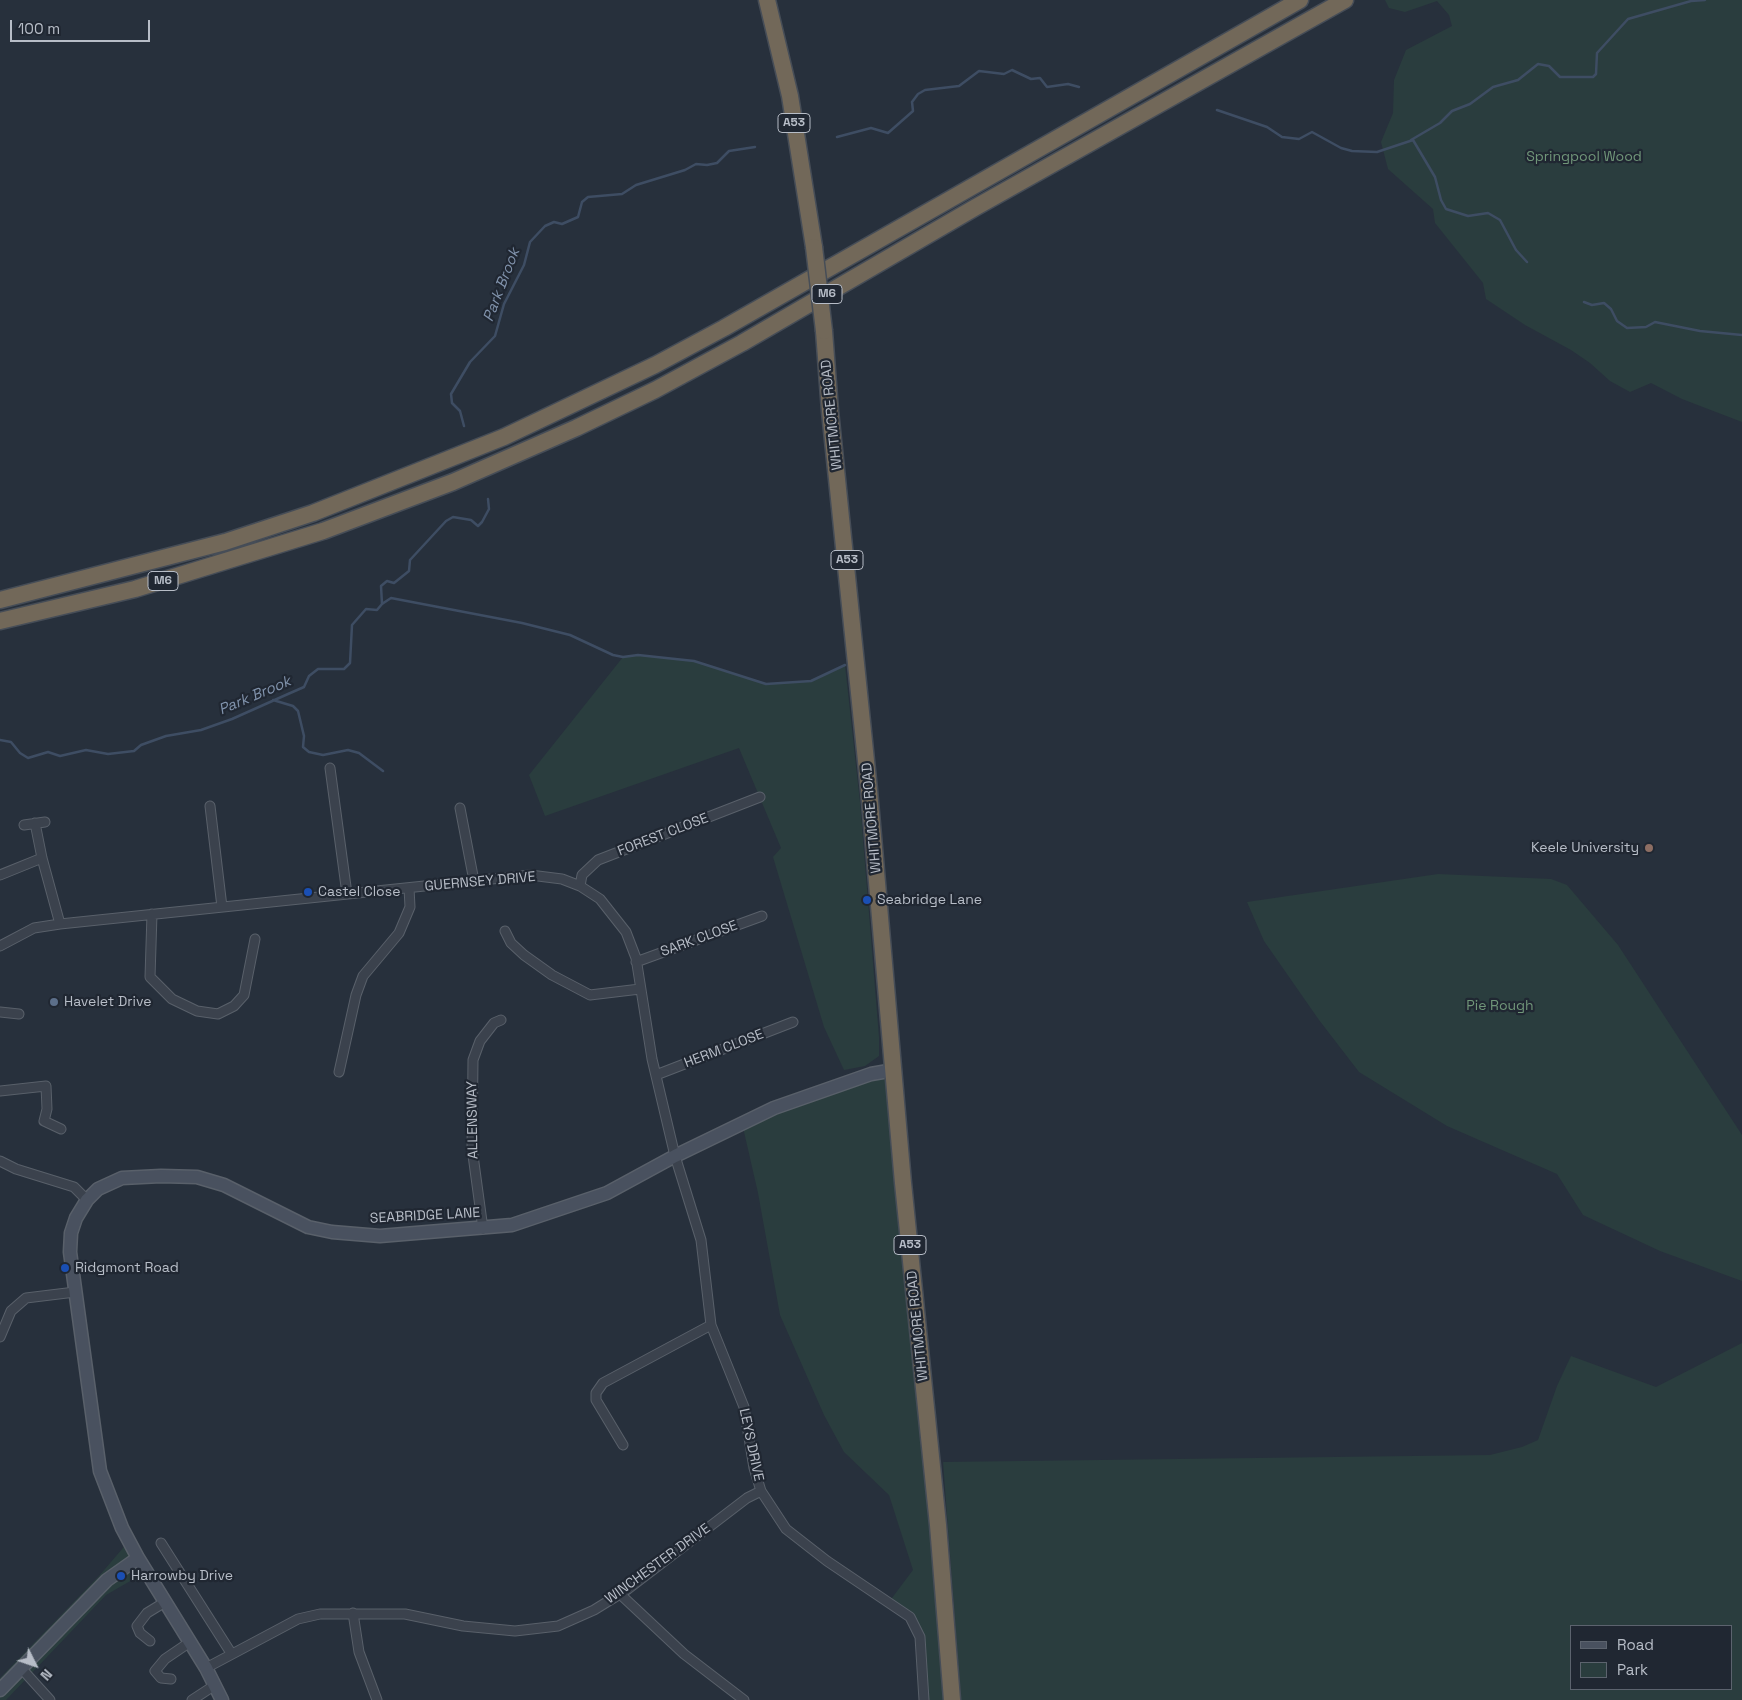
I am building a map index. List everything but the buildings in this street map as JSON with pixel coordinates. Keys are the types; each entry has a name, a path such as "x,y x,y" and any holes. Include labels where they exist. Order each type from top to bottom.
{"highway":[{"name":"WHITMORE ROAD","path":"767,0 790,96 814,247 824,331 830,411 869,790 938,1525 952,1700"},
{"name":"M6","path":"0,621 135,589 323,531 453,482 576,428 655,390 742,343 976,207 1345,0"},
{"name":"M6","path":"0,600 145,564 287,522 377,489 504,437 646,369 724,328 1294,3"}],"street":[{"path":"330,768 347,894"},
{"name":"FOREST CLOSE","path":"580,886 582,874 598,860 760,797"},
{"path":"210,806 222,907"},
{"path":"460,808 474,881"},
{"path":"24,825 45,822"},
{"path":"35,823 42,858 60,924"},
{"path":"0,875 42,858"},
{"name":"GUERNSEY DRIVE","path":"0,946 34,928 60,924 530,875 562,879 580,886 600,899 626,932 636,962 656,1075 675,1156"},
{"path":"339,1072 356,996 363,976 399,933 410,907 409,888"},
{"path":"152,914 150,977 172,999 197,1011 218,1014 234,1006 244,995 255,939"},
{"name":"SARK CLOSE","path":"636,962 762,916"},
{"path":"505,931 511,943 524,956 552,975 590,994 640,989"},
{"path":"0,1012 19,1014"},
{"name":"ALLENSWAY","path":"483,1229 472,1148 473,1060 480,1041 494,1023 501,1020"},
{"name":"HERM CLOSE","path":"656,1075 793,1022"},
{"name":"SEABRIDGE LANE","path":"138,1558 122,1528 100,1471 74,1292 70,1252 71,1234 76,1218 87,1200 98,1189 122,1178 197,1177 224,1185 308,1227 332,1232 380,1236 483,1229 512,1225 539,1218 607,1193 675,1156 774,1108 871,1074 894,1070"},
{"path":"0,1091 46,1086 47,1109 44,1121 61,1129"},
{"name":"LEYS DRIVE","path":"675,1156 701,1240 712,1326 744,1407 754,1468 761,1491 786,1529 827,1561 910,1617 920,1637 924,1700"},
{"path":"0,1161 16,1169 74,1186 87,1200"},
{"path":"0,1337 11,1311 26,1298 74,1292"},
{"path":"623,1445 596,1400 596,1393 603,1383 712,1326"},
{"name":"WINCHESTER DRIVE","path":"206,1668 298,1619 320,1614 404,1614 463,1626 515,1631 558,1626 594,1610 620,1594 747,1498 761,1491"},
{"path":"161,1542 231,1654"},
{"path":"0,1690 107,1580 138,1558 206,1668 222,1700"},
{"path":"620,1594 684,1654 744,1700"},
{"path":"150,1641 140,1633 137,1626 147,1613 165,1602"},
{"path":"353,1613 359,1652 377,1700"},
{"path":"171,1679 161,1678 155,1671 165,1659 190,1642"},
{"path":"21,1668 50,1700"},
{"path":"192,1700 215,1685"}],"green space":[{"name":"Springpool Wood","path":"1385,0 1742,0 1742,422 1682,399 1651,383 1630,392 1610,381 1590,363 1571,350 1525,325 1486,299 1483,283 1435,223 1433,209 1388,169 1381,142 1393,113 1394,80 1406,50 1452,26 1449,15 1437,1 1405,12 1389,8"},
{"path":"638,655 694,661 766,684 811,681 845,665 860,802 879,1037 879,1056 865,1066 844,1070 824,1027 773,857 781,848 739,748 545,816 529,775 623,657"},
{"name":"Pie Rough","path":"1438,874 1551,879 1567,885 1618,945 1742,1135 1742,1281 1660,1251 1583,1215 1557,1174 1447,1126 1359,1072 1319,1020 1264,941 1247,902"},
{"path":"894,1070 952,1700 924,1700 916,1627 889,1602 913,1570 889,1495 844,1452 824,1415 780,1315 758,1193 742,1123"},
{"path":"1742,1343 1742,1700 961,1700 943,1462 1490,1455 1522,1447 1538,1440 1557,1386 1571,1356 1656,1387"},
{"path":"129,1541 151,1578 143,1582 132,1580 106,1595 6,1700 0,1700 0,1678 99,1576"}],"waterway":[{"path":"1411,140 1440,123 1452,111 1470,104 1493,87 1518,80 1538,64 1549,66 1560,77 1593,77 1596,74 1597,53 1628,19 1691,1 1705,0"},
{"name":"Park Brook","path":"837,137 871,128 888,133 913,111 912,102 918,94 925,90 959,86 979,71 1004,74 1012,70 1031,79 1040,78 1047,87 1068,84 1079,87"},
{"name":"Park Brook","path":"1217,110 1267,127 1282,137 1299,139 1312,132 1341,148 1352,151 1377,152 1413,140 1435,177 1441,200 1446,209 1468,216 1488,213 1500,220 1516,250 1527,262"},
{"name":"Park Brook","path":"464,426 460,411 452,403 451,394 470,362 495,336 504,304 524,265 530,242 545,226 554,222 562,224 578,217 582,202 588,197 622,194 636,185 685,170 696,164 707,165 717,163 729,151 755,147"},
{"name":"Park Brook","path":"1584,302 1592,305 1604,303 1611,309 1617,321 1627,328 1646,327 1655,322 1700,331 1742,335"},
{"name":"Park Brook","path":"0,740 11,742 20,753 28,758 48,752 60,756 86,750 108,754 134,751 141,745 166,736 201,730 232,719 304,687 309,676 318,669 344,669 350,663 352,625 366,609 377,610 382,604 381,586 387,581 394,583 409,571 410,560 446,521 453,517 471,520 478,526 489,509 488,499"},
{"path":"382,604 391,598 522,623 570,635 613,655 623,657 638,655 694,661 766,684 811,681 845,665"},
{"path":"273,700 293,706 298,711 304,736 303,747 309,752 323,755 348,750 359,753 383,771"}],"place":[{"name":"Keele University","path":"1649,848"},
{"name":"Castel Close","path":"308,892"},
{"name":"Seabridge Lane","path":"867,900"},
{"name":"Havelet Drive","path":"54,1002"},
{"name":"Ridgmont Road","path":"65,1268"},
{"name":"Harrowby Drive","path":"121,1576"}]}
